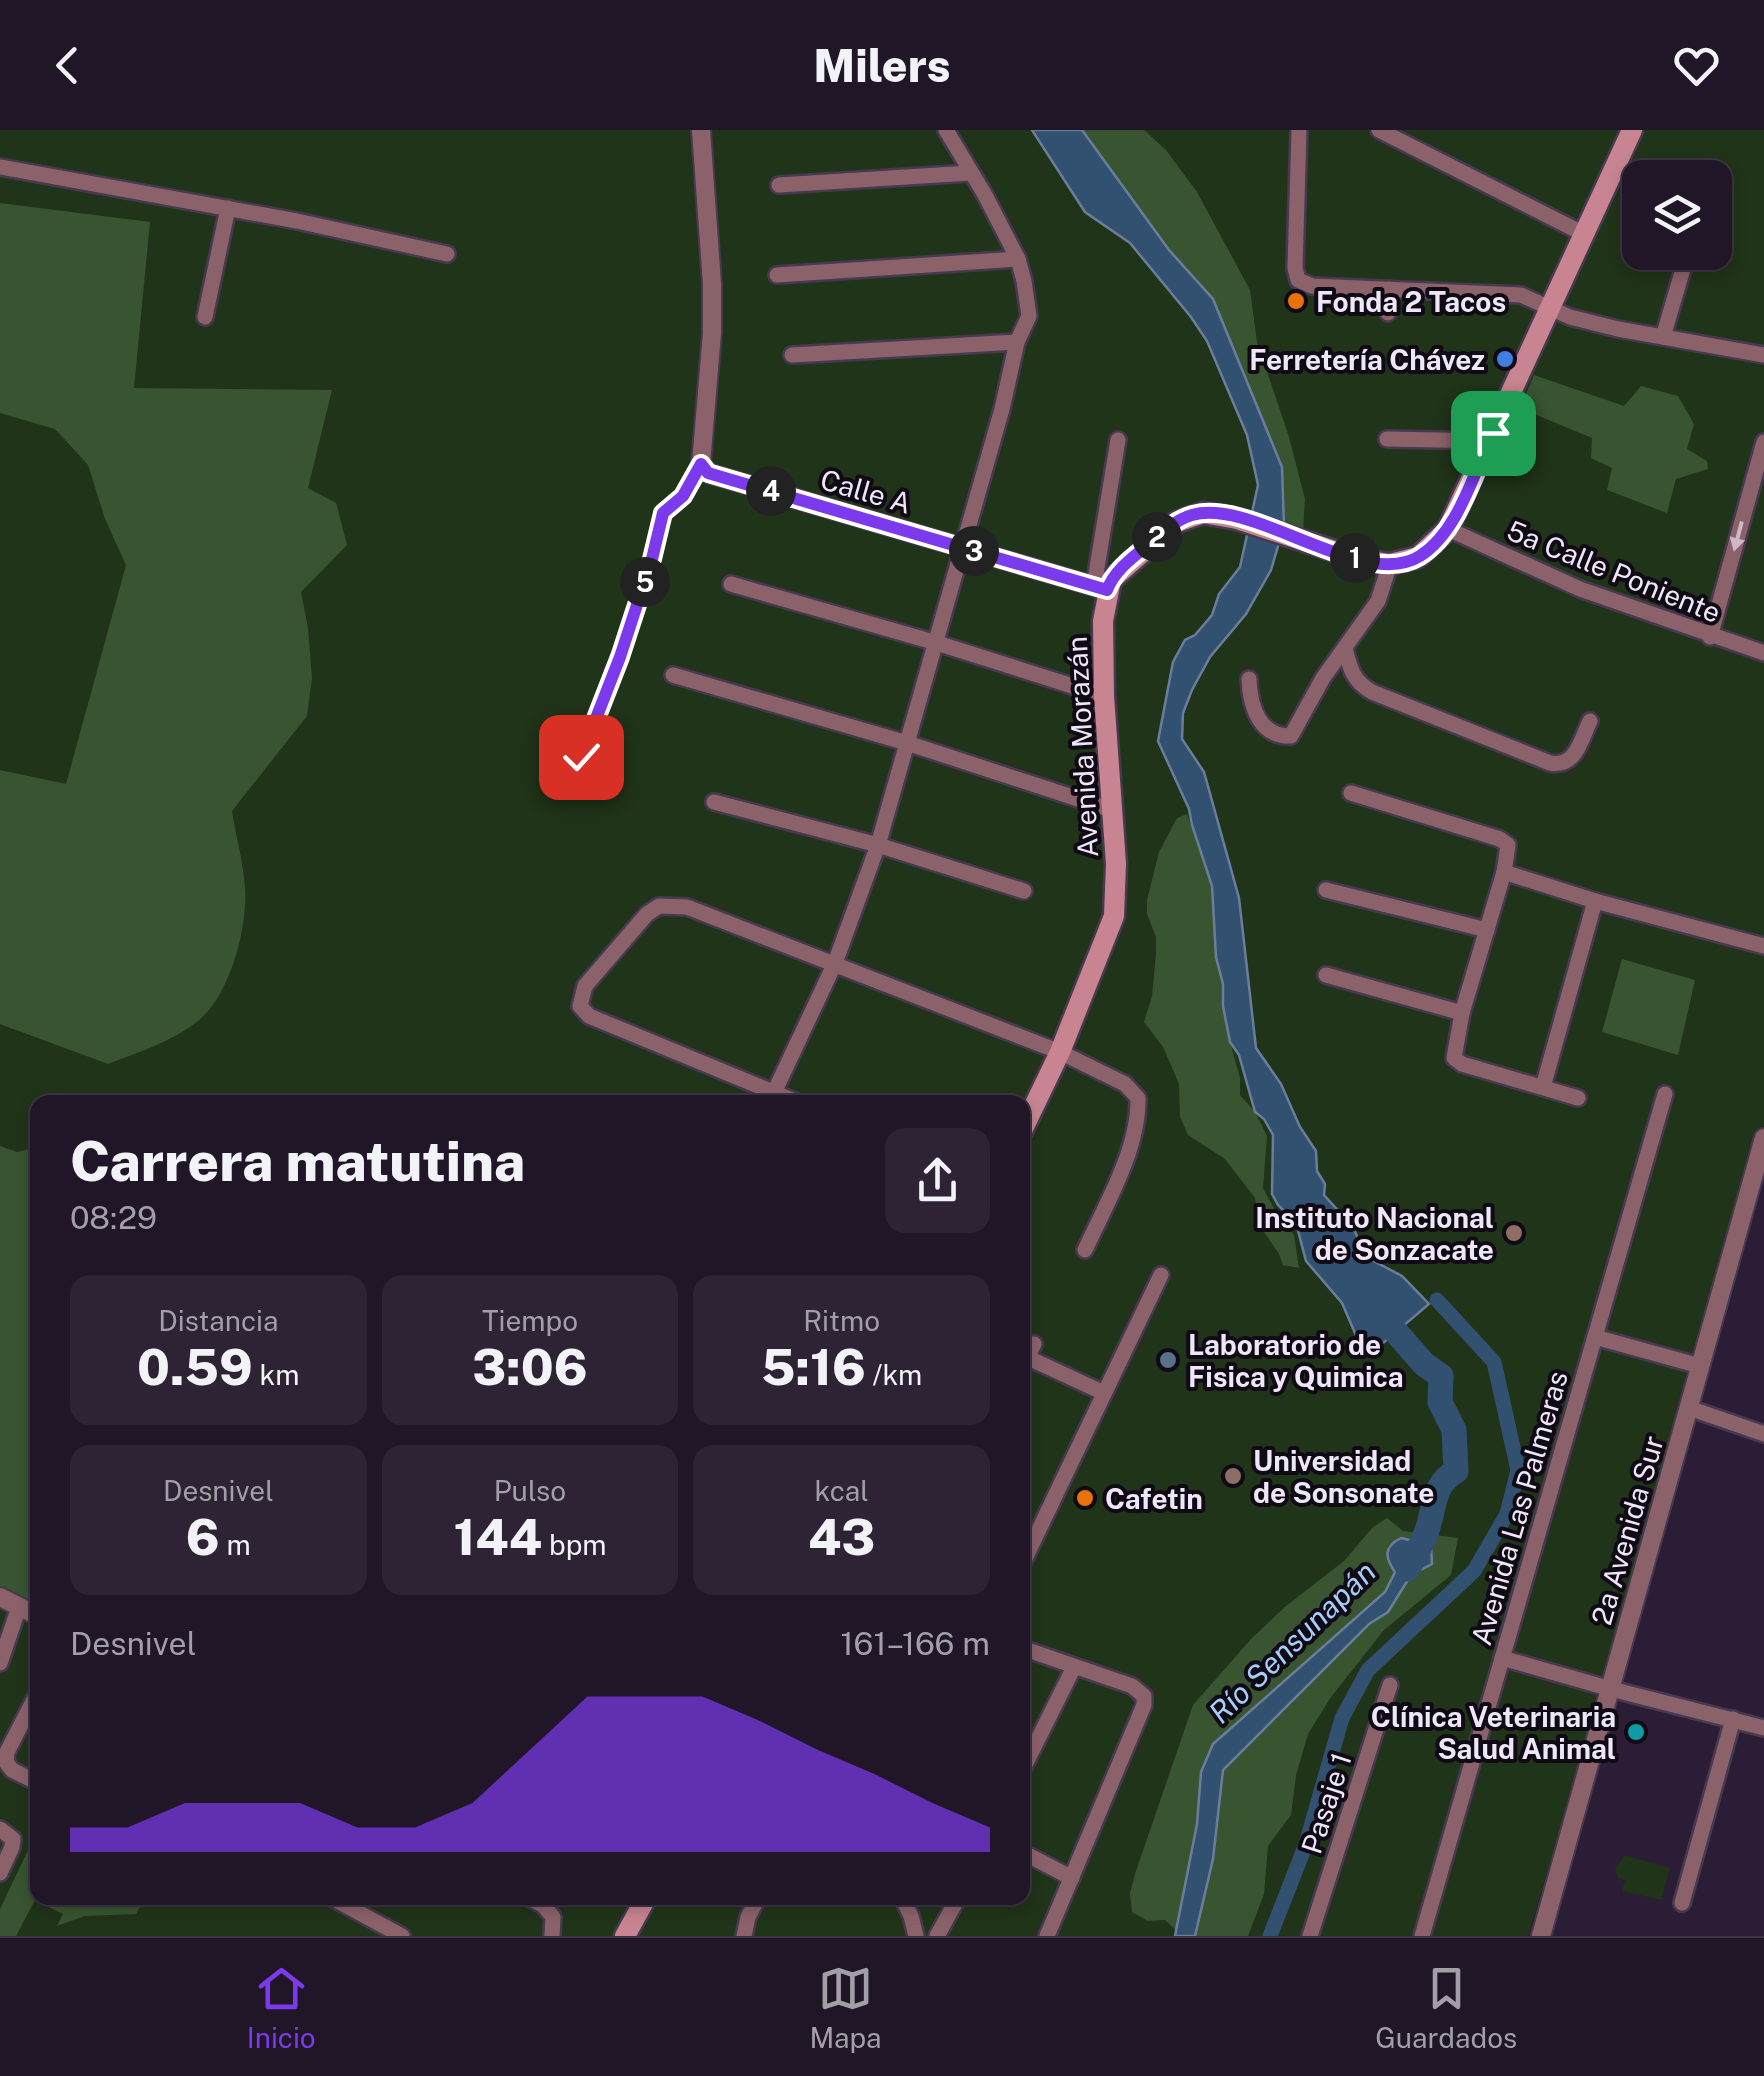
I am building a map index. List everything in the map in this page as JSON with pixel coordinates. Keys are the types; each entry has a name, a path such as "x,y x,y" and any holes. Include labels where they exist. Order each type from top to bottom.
{"main road":[{"path":"1101,588 1176,522 1204,513 1237,518 1359,559 1390,564 1418,558 1448,528 1632,130"},
{"name":"Avenida Morazán","path":"1030,1115 1060,1052 1114,916 1101,588"},
{"path":"625,1936 642,1905"}],"street":[{"path":"581,757 636,608 663,513 683,496 701,464 711,369 712,284 701,130"},
{"path":"773,1095 835,964 878,846 1002,409 1017,342 1029,316 1018,259 946,130"},
{"path":"1299,130 1295,268 1298,280 1312,286 1522,294 1570,317 1764,354"},
{"path":"1379,130 1582,233"},
{"path":"0,167 228,208 447,254"},
{"path":"778,184 970,172"},
{"path":"206,317 228,208"},
{"path":"778,275 1018,259"},
{"path":"1663,336 1683,270"},
{"path":"1388,312 1389,289"},
{"path":"792,355 1017,342"},
{"path":"1101,588 1118,440"},
{"path":"1387,440 1489,441"},
{"path":"1710,637 1764,442"},
{"name":"Calle A","path":"701,464 708,473 1101,588"},
{"name":"5a Calle Poniente","path":"1448,528 1580,589 1764,653"},
{"path":"1249,679 1250,698 1260,722 1282,736 1291,736 1298,730 1323,678 1378,601 1390,564"},
{"path":"731,584 1104,696"},
{"path":"1345,648 1351,673 1372,692 1550,763 1562,765 1572,760 1590,721"},
{"path":"673,675 907,743 1112,810"},
{"path":"1351,793 1500,839 1508,846 1504,872 1462,1013 1454,1058 1462,1064 1578,1098"},
{"path":"714,802 1024,891"},
{"path":"1504,872 1594,901 1764,946"},
{"path":"1326,890 1487,930"},
{"path":"1543,1087 1594,901"},
{"path":"765,1095 589,1016 580,1006 585,986 647,914 659,906 687,906 1060,1052 1125,1084 1138,1098 1138,1115 1120,1170 1085,1250"},
{"path":"1326,975 1462,1013"},
{"name":"Avenida Las Palmeras","path":"1422,1936 1665,1094"},
{"name":"2a Avenida Sur","path":"1541,1936 1764,1138"},
{"path":"1030,1548 1161,1275"},
{"path":"1595,1337 1700,1366"},
{"path":"1030,1357 1104,1393"},
{"path":"1689,1408 1764,1434"},
{"path":"0,1597 30,1612"},
{"path":"0,1662 18,1607"},
{"path":"1030,1651 1132,1686 1144,1696 1144,1705 1047,1936"},
{"path":"1502,1658 1764,1728"},
{"path":"1030,1754 1074,1667"},
{"name":"Pasaje 1","path":"1310,1936 1390,1684"},
{"path":"30,1707 7,1752 6,1762 30,1780"},
{"path":"1682,1903 1733,1720"},
{"path":"0,1829 13,1838 0,1873"},
{"path":"1030,1856 1072,1878"},
{"path":"345,1905 402,1936"},
{"path":"543,1905 553,1918 552,1936"},
{"path":"744,1936 749,1905"},
{"path":"905,1905 916,1936"},
{"path":"937,1936 954,1905"}],"green space":[{"path":"0,130 1764,130 1764,1156 1528,1936 0,1936"},
{"path":"1082,130 1144,130 1166,150 1197,192 1250,290 1257,342 1305,499 1303,532 1284,526 1283,471 1213,299 1169,250"},
{"path":"0,203 150,222 134,388 332,390 308,488 336,503 347,545 301,592 312,678 307,716 232,811 245,887 235,960 219,995 198,1021 166,1041 108,1064 0,1024 0,770 66,784 126,565 105,519 88,465 55,429 0,413"},
{"path":"1534,375 1624,406 1641,386 1678,396 1694,424 1687,449 1707,461 1708,469 1676,479 1667,513 1607,490 1612,468 1591,458 1592,438 1520,408"},
{"path":"1187,814 1212,886 1216,958 1240,1095 1255,1112 1267,1136 1263,1188 1294,1235 1299,1268 1283,1265 1260,1226 1255,1198 1225,1159 1188,1135 1180,1117 1179,1084 1163,1047 1144,1022 1152,996 1156,954 1147,900 1159,852 1177,818"},
{"path":"1622,959 1695,980 1678,1055 1602,1032"},
{"path":"0,1146 17,1152 30,1149 30,1603 0,1590"},
{"path":"1387,1518 1403,1531 1458,1538 1451,1575 1384,1630 1331,1697 1308,1734 1296,1775 1291,1815 1268,1846 1264,1894 1248,1936 1182,1936 1165,1920 1148,1921 1132,1912 1130,1893 1136,1871 1193,1705 1251,1639 1344,1561 1373,1527"},
{"path":"30,1846 32,1905 16,1936 0,1936 0,1909"},
{"path":"1625,1855 1670,1868 1661,1900 1622,1891 1625,1880 1618,1878 1615,1869"},
{"path":"45,1905 141,1905 136,1914 85,1916 57,1926 63,1914"}],"water":[{"path":"1032,130 1082,130 1169,250 1213,299 1282,467 1284,526 1271,570 1246,614 1210,657 1192,690 1183,713 1182,739 1204,772 1239,898 1256,1048 1281,1084 1300,1127 1316,1151 1324,1195 1352,1226 1368,1258 1402,1276 1429,1304 1382,1344 1358,1340 1342,1303 1306,1261 1296,1223 1272,1194 1273,1135 1255,1112 1239,1055 1230,1042 1216,957 1212,886 1189,809 1158,741 1173,662 1185,640 1195,635 1212,615 1219,594 1240,567 1258,485 1247,435 1207,341 1191,317 1130,243 1085,212"},
{"path":"1401,1538 1431,1545 1432,1564 1411,1575 1388,1612 1369,1624 1223,1770 1213,1859 1195,1936 1175,1936 1197,1824 1201,1772 1213,1744 1385,1592 1395,1572 1389,1562 1389,1549"}],"waterway":[{"path":"1270,1936 1306,1844 1342,1718 1368,1670 1474,1571 1507,1514 1518,1470 1494,1362 1437,1300"},
{"name":"Río Sensunapán","path":"1373,1306 1424,1364 1441,1376 1440,1402 1454,1430 1456,1471 1438,1490 1424,1537 1408,1569"}],"place":[{"name":"Fonda 2 Tacos","path":"1296,301"},
{"name":"Ferretería Chávez","path":"1505,359"},
{"name":"Instituto Nacional de Sonzacate","path":"1514,1233"},
{"name":"Laboratorio de Fisica y Quimica","path":"1168,1360"},
{"name":"Universidad de Sonsonate","path":"1233,1476"},
{"name":"Cafetin","path":"1085,1498"},
{"name":"Clínica Veterinaria Salud Animal","path":"1636,1732"}],"route":[{"path":"581,757 620,657 663,513 683,496 701,464 708,473 1107,590 1119,570 1161,533 1176,522 1204,513 1237,518 1376,563 1404,563 1418,558 1448,528 1493,433"}]}
